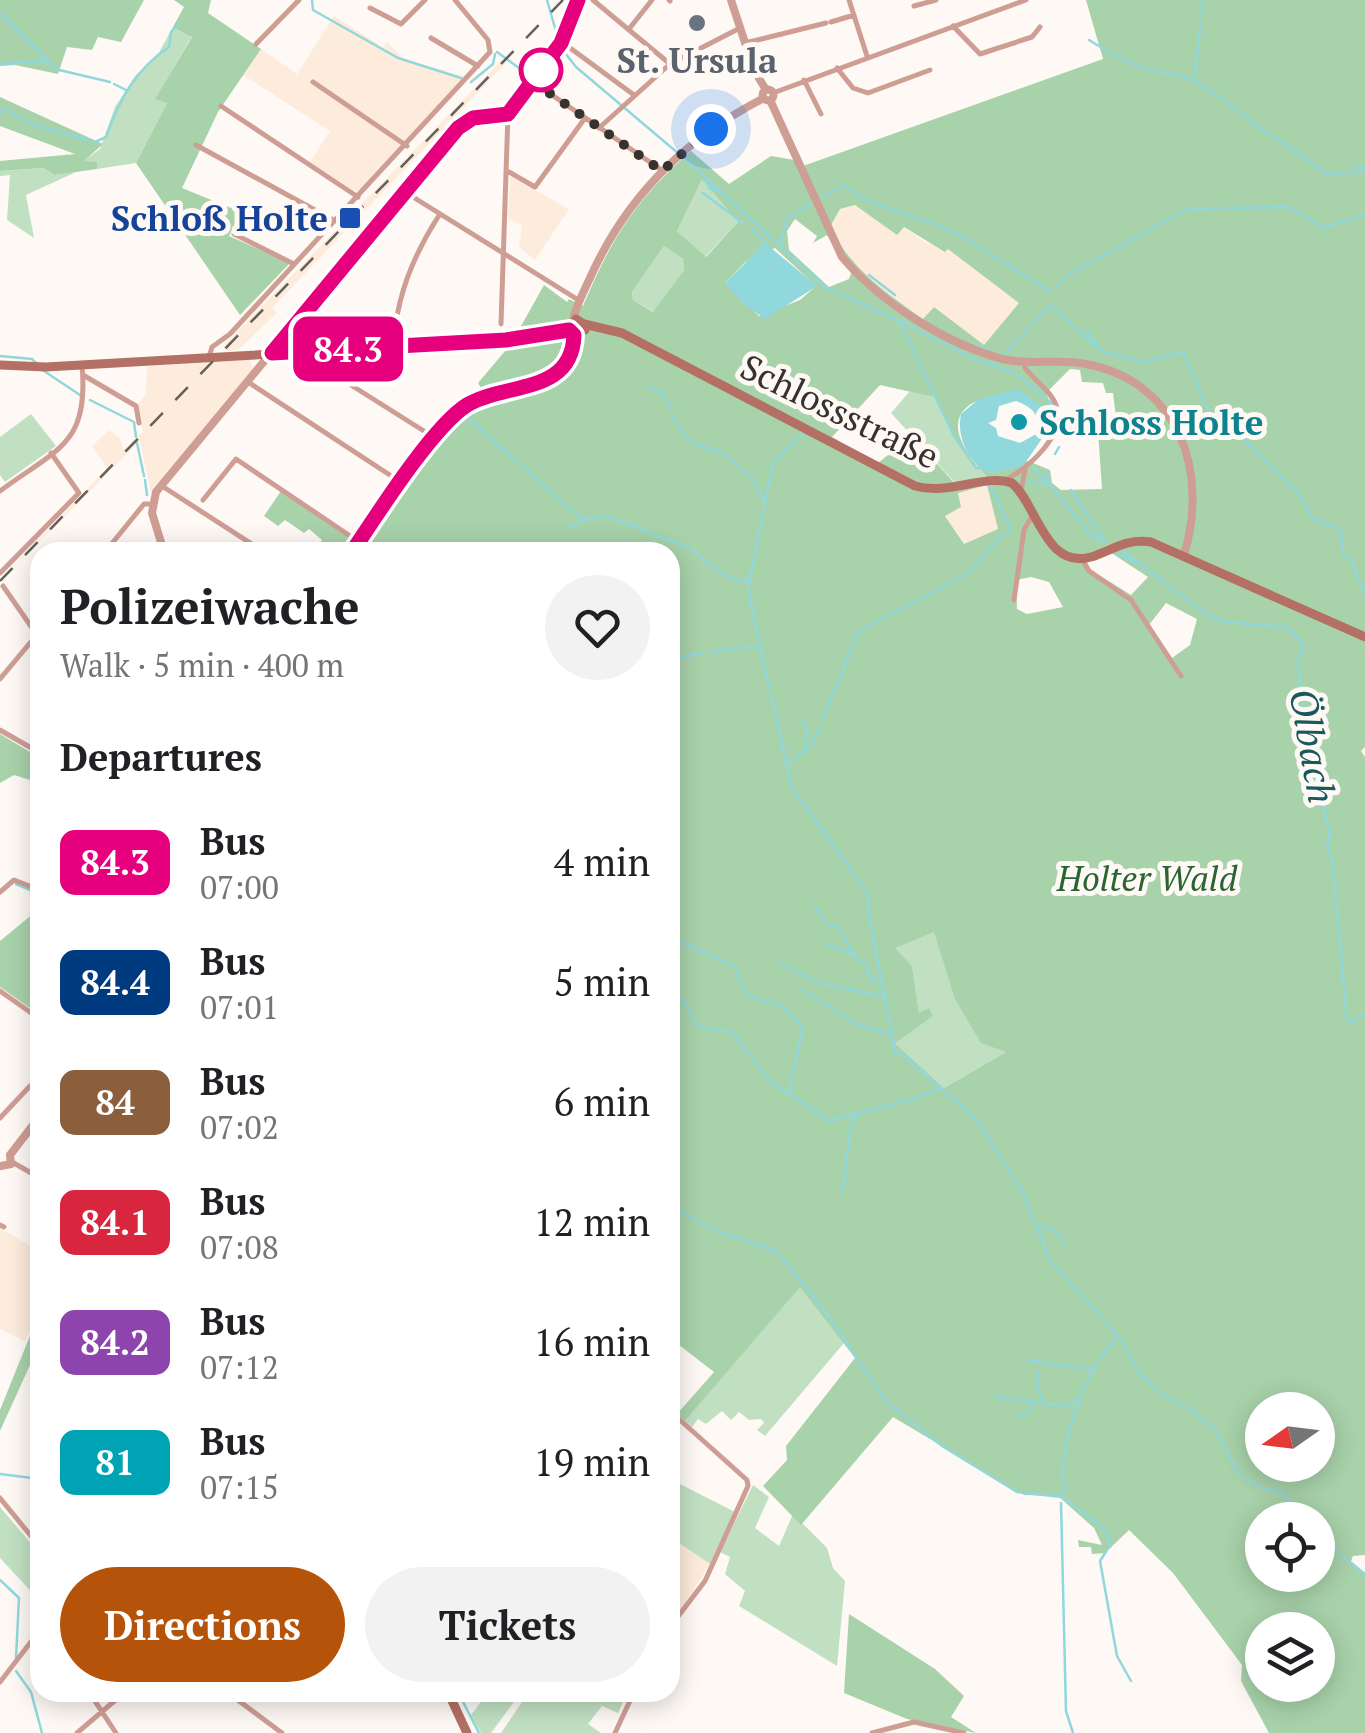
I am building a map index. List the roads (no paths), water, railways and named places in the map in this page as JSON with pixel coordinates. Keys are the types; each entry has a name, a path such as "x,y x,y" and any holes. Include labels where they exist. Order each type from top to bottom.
{"main road":[{"name":"Schlossstraße","path":"0,365 83,370 209,357 394,347 540,334 576,327 601,328 638,342 916,486 948,490 1005,480"},
{"path":"359,542 434,438 471,403 548,380 572,355 576,327"},
{"path":"1005,480 1020,492 1032,516 1057,548 1082,558 1139,540 1184,554 1365,638"},
{"path":"453,1702 467,1733"}],"street":[{"path":"256,44 299,0"},
{"path":"370,8 402,24 425,0"},
{"path":"209,357 212,347 230,334 490,52 488,41 455,0"},
{"path":"501,324 508,114 560,45 578,0"},
{"path":"593,0 602,3 670,64"},
{"path":"629,30 652,0"},
{"path":"732,0 768,95 842,257 853,270 930,327 992,356 1025,362 1073,362 1111,370 1164,410 1182,439 1193,475 1195,514 1184,554"},
{"path":"849,0 867,56"},
{"path":"914,6 936,0"},
{"path":"576,327 579,303 612,232 662,171 711,129 768,95 804,80 1026,0"},
{"path":"746,43 854,15"},
{"path":"953,26 980,54 1032,37 1040,27"},
{"path":"599,128 670,64 740,28"},
{"path":"431,38 478,66"},
{"path":"560,45 634,95"},
{"path":"837,68 854,88 868,92 930,70"},
{"path":"804,80 822,114"},
{"path":"532,81 662,171"},
{"path":"312,82 407,146"},
{"path":"221,106 358,196"},
{"path":"162,542 152,504 162,486 463,123 508,114"},
{"path":"509,172 534,187 585,118"},
{"path":"196,145 335,221"},
{"path":"405,192 579,303"},
{"path":"394,347 400,299 415,256 438,216"},
{"path":"234,234 294,264"},
{"path":"314,351 316,362 434,438"},
{"path":"246,355 255,360 256,372"},
{"path":"1020,492 1024,470 1058,421 1056,404 1025,368 1025,362"},
{"path":"83,370 136,406 140,423"},
{"path":"0,491 69,440 80,424 83,370"},
{"path":"248,382 402,483"},
{"path":"30,542 78,493 51,453"},
{"path":"203,500 236,459 359,542"},
{"path":"1005,480 1024,470"},
{"path":"162,486 249,542"},
{"path":"113,542 144,504 152,504"},
{"path":"1014,600 1024,530 1032,516"},
{"path":"0,573 30,542"},
{"path":"1082,558 1089,571 1131,600 1181,676"},
{"path":"3,586 30,622"},
{"path":"0,679 30,643"},
{"path":"0,730 30,747"},
{"path":"0,892 14,880 30,886"},
{"path":"0,991 30,1012"},
{"path":"0,1118 30,1086"},
{"path":"30,1129 4,1162 30,1172"},
{"path":"680,1420 747,1480 748,1486 705,1581 680,1614"},
{"path":"0,1498 30,1535"},
{"path":"0,1682 30,1643"},
{"path":"95,1702 116,1733"},
{"path":"77,1733 113,1702"},
{"path":"240,1702 278,1732"},
{"path":"615,1733 629,1702"},
{"path":"872,1733 914,1722 964,1733"}],"water":[{"path":"765,243 817,286 765,319 725,283"},
{"path":"1018,389 1043,407 1048,430 1023,466 991,473 971,456 962,441 961,414 979,399","holes":["1016,401 1034,412 1040,432 1020,443 998,436 996,428 988,423 996,420 999,406"]}],"waterway":[{"path":"312,0 313,10 398,58 461,78"},
{"name":"Ölbach","path":"547,0 559,42"},
{"path":"1202,15 1203,0"},
{"path":"1,14 48,61"},
{"path":"1194,82 1201,20"},
{"path":"95,142 106,137 131,85 169,47 171,32 178,24"},
{"path":"1089,40 1137,65 1197,83 1269,134"},
{"name":"Ölbach","path":"562,49 576,67 685,159 825,287 899,321 954,436 976,468 986,469"},
{"path":"497,52 530,76"},
{"path":"471,82 493,64 495,54"},
{"path":"0,64 48,61 55,69 110,82"},
{"path":"114,84 126,90"},
{"path":"0,112 7,110 34,125 89,140"},
{"path":"1272,135 1327,174 1365,171"},
{"path":"1356,164 1365,168"},
{"name":"Ölbach","path":"705,178 710,189 722,192"},
{"path":"819,199 845,185 867,200 954,232"},
{"name":"Ölbach","path":"703,193 743,223"},
{"path":"780,244 787,219 811,203"},
{"path":"1223,208 1289,207 1323,228 1365,215"},
{"path":"1068,275 1185,210 1218,208"},
{"name":"Ölbach","path":"751,228 766,245"},
{"path":"957,233 1052,293"},
{"path":"869,275 895,295"},
{"path":"1056,289 1065,277"},
{"path":"1005,353 1050,306"},
{"path":"1053,307 1095,346"},
{"name":"Ölbach","path":"901,321 975,360 1013,372 1053,404"},
{"path":"1087,331 1101,351 1143,362 1183,352 1212,418 1227,434 1237,432 1298,493 1314,519 1332,526"},
{"path":"975,345 992,352"},
{"path":"0,356 32,359 36,363"},
{"path":"41,369 80,395"},
{"path":"647,387 662,392 672,411"},
{"path":"90,400 134,422 136,437"},
{"path":"463,414 582,519 608,516 674,542"},
{"path":"672,416 690,442 726,454 739,468"},
{"path":"769,688 748,589 773,462 802,435"},
{"path":"137,443 144,476"},
{"name":"Ölbach","path":"1055,454 1059,447"},
{"name":"Ölbach","path":"1033,468 1049,484"},
{"path":"742,470 751,476 764,500"},
{"name":"Ölbach","path":"1047,471 1049,482"},
{"path":"145,480 147,495"},
{"name":"Ölbach","path":"1027,482 1049,484 1092,536 1106,542"},
{"path":"961,577 1011,530 991,487"},
{"name":"Ölbach","path":"1071,490 1105,541"},
{"path":"568,528 584,520"},
{"path":"1335,527 1341,530 1343,554 1351,559 1365,594"},
{"path":"680,544 689,548"},
{"path":"693,550 725,576 749,582"},
{"name":"Ölbach","path":"1122,551 1137,561"},
{"name":"Ölbach","path":"1116,554 1140,564 1207,615 1226,622 1286,627 1304,645 1298,659 1304,729 1330,834 1327,847 1332,858 1347,1019 1351,1022 1365,1014"},
{"path":"823,719 858,632 957,579"},
{"path":"710,652 751,646 761,649"},
{"path":"680,657 703,653"},
{"path":"771,694 788,769"},
{"path":"802,719 808,729 804,748"},
{"path":"788,762 811,747 821,725"},
{"path":"788,772 792,789 824,831"},
{"path":"825,833 868,895 895,1052 900,1052 976,1119 1021,1189 1050,1260 1119,1337"},
{"path":"16,884 30,890"},
{"path":"814,906 828,924 839,928 857,959 865,963 870,978 883,982"},
{"path":"680,941 737,967"},
{"path":"826,943 856,956"},
{"path":"781,963 818,983 886,997"},
{"path":"736,972 741,982"},
{"path":"743,985 746,995 783,1006 803,1026 789,1093"},
{"path":"803,990 858,1025 890,1034"},
{"path":"680,999 697,1027 707,1028"},
{"path":"710,1029 732,1032 769,1080 829,1121 901,1102"},
{"path":"905,1102 940,1089"},
{"path":"842,1194 851,1125 859,1113"},
{"path":"680,1211 716,1231 776,1251 819,1303 887,1402 942,1446 1017,1492 1062,1497 1106,1530 1110,1547"},
{"path":"1037,1226 1054,1229 1065,1244"},
{"path":"1100,1359 1117,1338"},
{"path":"1121,1341 1138,1371 1164,1396 1193,1411 1216,1431 1239,1474 1262,1488 1283,1493 1291,1502"},
{"path":"1027,1360 1093,1370"},
{"path":"1058,1495 1066,1489 1062,1474 1067,1439 1081,1392 1098,1362"},
{"path":"1038,1370 1037,1386 1043,1402"},
{"path":"996,1397 1064,1406 1077,1401"},
{"path":"1018,1416 1030,1412 1034,1400"},
{"path":"0,1474 30,1478"},
{"path":"1061,1503 1066,1711 1073,1733"},
{"path":"1107,1550 1100,1561 1117,1656 1131,1681"},
{"path":"1339,1554 1365,1574"},
{"path":"0,1580 19,1598 16,1658"},
{"path":"16,1671 30,1691"},
{"path":"34,1702 42,1733"},
{"path":"463,1702 479,1733"}],"railway":[{"path":"38,542 563,0"},
{"path":"0,581 30,550"}],"place":[{"name":"St. Ursula","path":"697,23"},
{"name":"Schloß Holte","path":"350,218"},
{"name":"Schloss Holte","path":"1019,422"}],"park label":[{"name":"Holter Wald","path":"1147,878"}]}
